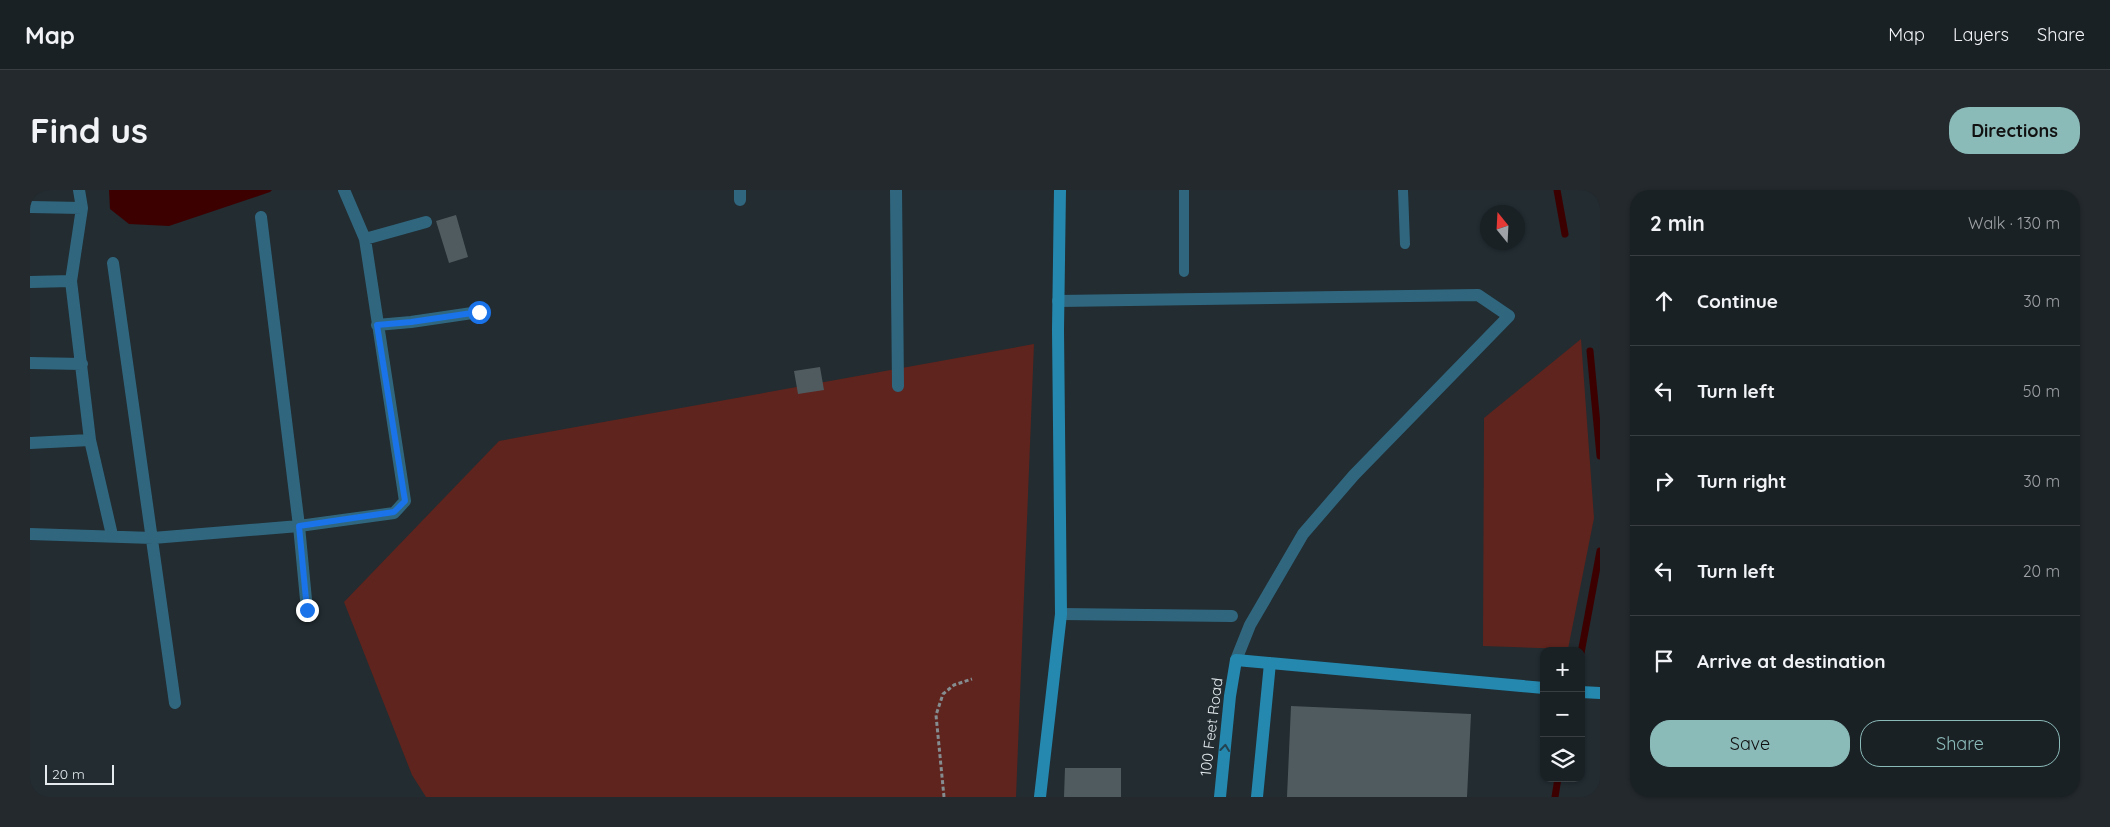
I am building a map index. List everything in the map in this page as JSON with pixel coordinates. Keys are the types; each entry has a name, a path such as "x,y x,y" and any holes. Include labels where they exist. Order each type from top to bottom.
{"street":[{"path":"79,190 82,208 71,281 90,440 112,535"},
{"path":"30,534 112,535 153,538 299,526 394,512 405,501 365,239 344,190"},
{"path":"896,190 898,386"},
{"path":"1040,797 1061,614 1058,302 1060,190"},
{"path":"30,207 82,208"},
{"path":"261,217 299,526 307,610"},
{"path":"365,239 426,222"},
{"path":"113,263 175,703"},
{"path":"30,282 71,281"},
{"path":"1058,302 1478,295 1509,316 1354,475 1303,534 1250,625 1236,660 1540,688"},
{"path":"377,325 479,312"},
{"path":"30,363 82,364"},
{"path":"30,442 90,440"},
{"path":"1061,614 1232,616"},
{"name":"100 Feet Road","path":"1220,797 1230,696 1236,660"},
{"path":"1257,797 1270,663"},
{"path":"1585,692 1600,693"}],"lane":[{"path":"1184,190 1184,272"},
{"path":"1403,190 1405,244"}],"path":[{"path":"944,797 936,715 943,694 954,684 972,679"}],"shaded area":[{"path":"109,190 272,190 169,226 129,224 110,209"},
{"path":"1581,339 1594,518 1568,647 1483,646 1484,418"},
{"path":"1034,344 1016,797 426,797 412,775 344,602 499,441"}],"building":[{"path":"456,215 468,257 449,263 436,221"},
{"path":"820,367 824,390 798,394 794,371"},
{"path":"1291,706 1471,714 1467,797 1287,797"},
{"path":"1065,768 1121,768 1121,797 1064,797"}],"waterway":[{"path":"1557,190 1565,234"},
{"path":"1590,351 1600,456"},
{"path":"1582,647 1600,551"},
{"path":"1555,797 1557,782"}],"route":[{"path":"307,610 299,526 394,512 405,501 377,325 479,312"}]}
